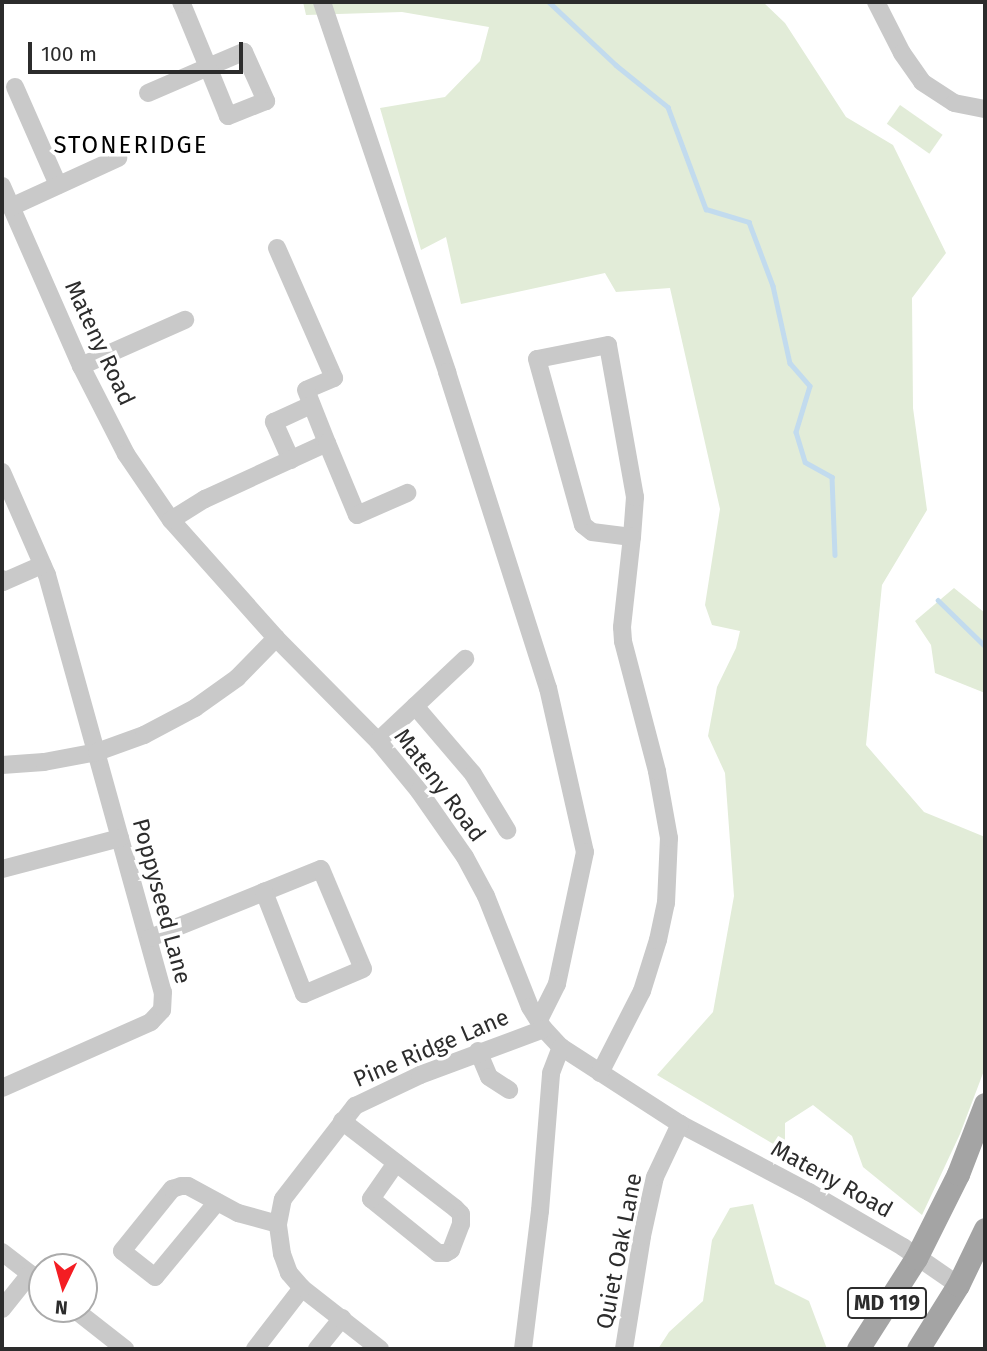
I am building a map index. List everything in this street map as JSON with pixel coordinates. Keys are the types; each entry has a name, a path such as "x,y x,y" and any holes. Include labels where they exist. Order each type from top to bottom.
{"main road":[{"name":"MD 119","path":"858,1349 916,1258 958,1174 985,1104"},
{"name":"MD 119","path":"918,1349 958,1285 985,1229"}],"street":[{"path":"148,93 208,67 181,2"},
{"path":"322,2 447,372 548,688 586,852 557,984 541,1025"},
{"path":"876,2 902,53 922,82 945,99 985,109"},
{"path":"15,87 58,185"},
{"path":"11,207 118,158"},
{"name":"Mateny Road","path":"2,186 81,366 126,454 172,520 276,638 378,741 419,790 465,856 486,896 541,1025 561,1047 680,1124 809,1192 958,1285"},
{"path":"277,248 334,378 306,390 357,515 407,492"},
{"path":"81,366 185,320"},
{"path":"600,1073 642,991 666,903 669,838 657,771 622,641 632,537 635,497 608,345 537,359 583,525 592,532 632,537"},
{"path":"291,460 274,422 312,405"},
{"path":"172,520 205,499 327,443"},
{"name":"Poppyseed Lane","path":"2,472 42,565 150,938 163,992 162,1010 151,1022 2,1088"},
{"path":"2,579 3,582 42,565"},
{"path":"2,765 44,762 97,752 144,735 195,708 237,678 276,638"},
{"path":"378,741 466,659"},
{"path":"415,706 473,774 506,830"},
{"path":"2,869 120,838"},
{"path":"150,938 264,892 321,869 363,969 304,994 264,892"},
{"name":"Pine Ridge Lane","path":"380,1349 302,1288 285,1264 278,1224 283,1199 342,1121 363,1101 541,1025"},
{"path":"523,1349 540,1211 551,1073 561,1047"},
{"path":"478,1051 489,1077 509,1090"},
{"path":"342,1121 397,1163 461,1214 461,1224 451,1250 446,1254 438,1253 371,1199 397,1163"},
{"name":"Quiet Oak Lane","path":"624,1349 655,1177 680,1124"},
{"path":"217,1202 155,1277 121,1251 172,1189 188,1186 217,1202 260,1220 278,1224"},
{"path":"2,1252 28,1273"},
{"path":"2,1309 28,1286"},
{"path":"255,1349 302,1288"},
{"path":"317,1349 342,1318"},
{"path":"92,1323 125,1349"}],"green space":[{"path":"303,2 763,2 785,23 846,117 893,145 946,253 912,298 913,408 927,510 882,585 866,745 924,812 985,837 985,1068 960,1134 922,1215 863,1167 852,1136 813,1105 785,1123 785,1151 657,1075 713,1012 734,896 725,773 708,736 717,687 736,648 740,631 712,625 705,605 720,509 670,288 616,292 605,273 461,304 446,237 421,250 380,108 445,97 480,61 489,27 402,12 306,15"},
{"path":"900,105 943,135 929,154 887,124"},
{"path":"954,588 985,613 985,693 935,673 931,645 915,621"},
{"path":"753,1204 775,1284 809,1301 827,1349 658,1349 669,1332 703,1301 712,1240 730,1208"}],"waterway":[{"path":"549,2 616,65 668,107 706,209 749,222 773,286 790,363 810,386 796,432 805,462 832,477 835,555"},
{"path":"938,600 985,646"}],"district":[{"name":"STONERIDGE","path":"131,146"}]}
